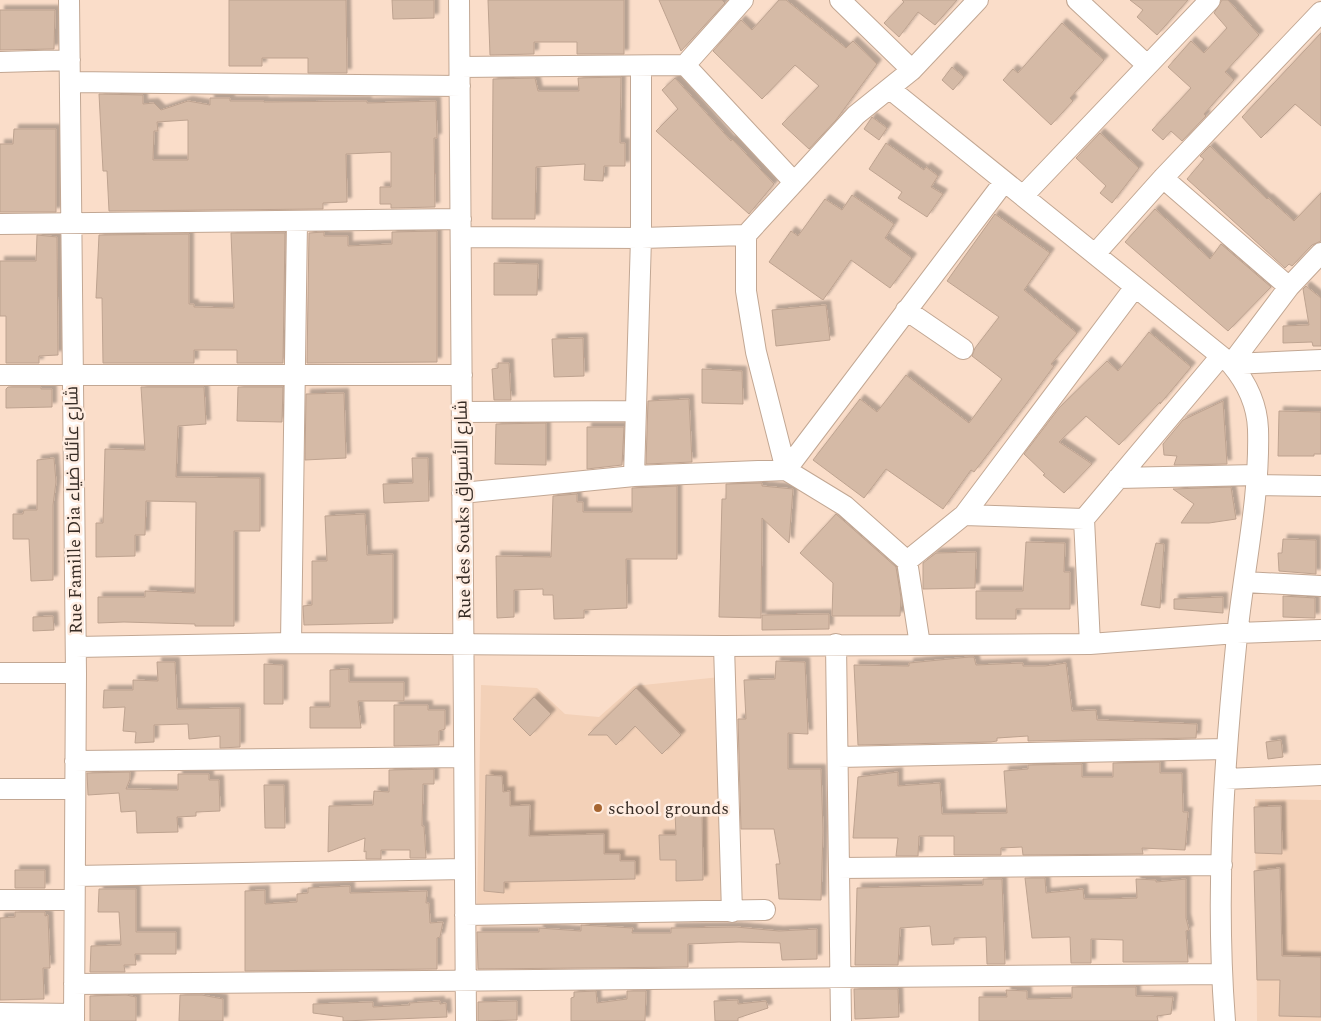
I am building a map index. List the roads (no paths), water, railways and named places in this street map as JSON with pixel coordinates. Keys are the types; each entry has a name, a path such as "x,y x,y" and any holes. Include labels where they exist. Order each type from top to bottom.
{"street":[{"name":"Rue Famille Dia شارع عائلة ضياء","path":"69,0 76,646 74,1017"},
{"name":"Rue des Souks شارع الأسواق","path":"459,0 466,1021"},
{"path":"70,82 460,77 685,65 743,0"},
{"path":"840,0 912,70"},
{"path":"786,470 756,352 746,291 746,235 856,115 912,70 978,0"},
{"path":"1077,0 1147,65"},
{"path":"1023,196 1210,0"},
{"path":"1095,254 1163,178 1321,12"},
{"path":"0,62 70,60"},
{"path":"685,65 794,182"},
{"path":"634,476 642,238 641,66"},
{"path":"890,89 1226,360 1245,380 1253,401 1258,427 1258,480 1237,633 1226,749 1222,865 1222,974 1225,1021"},
{"path":"1163,178 1289,287"},
{"path":"786,470 1004,182"},
{"path":"0,224 296,221 642,238 746,235"},
{"path":"291,643 296,375 296,221"},
{"path":"1090,644 1084,519 1118,478 1321,253"},
{"path":"907,561 964,515 1135,287"},
{"path":"906,310 963,349"},
{"path":"1226,360 1321,360"},
{"path":"0,375 462,375"},
{"path":"462,412 635,411"},
{"path":"462,493 634,476 786,470 845,506 907,561 920,645"},
{"path":"1118,478 1258,480 1321,486"},
{"path":"964,515 1084,519"},
{"path":"1244,582 1321,586"},
{"path":"76,646 291,643 724,646 1090,644 1237,633 1321,630"},
{"path":"836,644 841,1021"},
{"path":"724,646 732,912"},
{"path":"0,673 76,673"},
{"path":"838,756 1226,749"},
{"path":"75,761 464,757"},
{"path":"1225,779 1321,774"},
{"path":"0,789 75,789"},
{"path":"839,868 1222,865"},
{"path":"75,876 465,869"},
{"path":"0,900 74,900"},
{"path":"465,915 765,910"},
{"path":"74,984 1222,974"},
{"path":"0,1013 74,1017"}],"place":[{"name":"school grounds","path":"598,808"}]}
